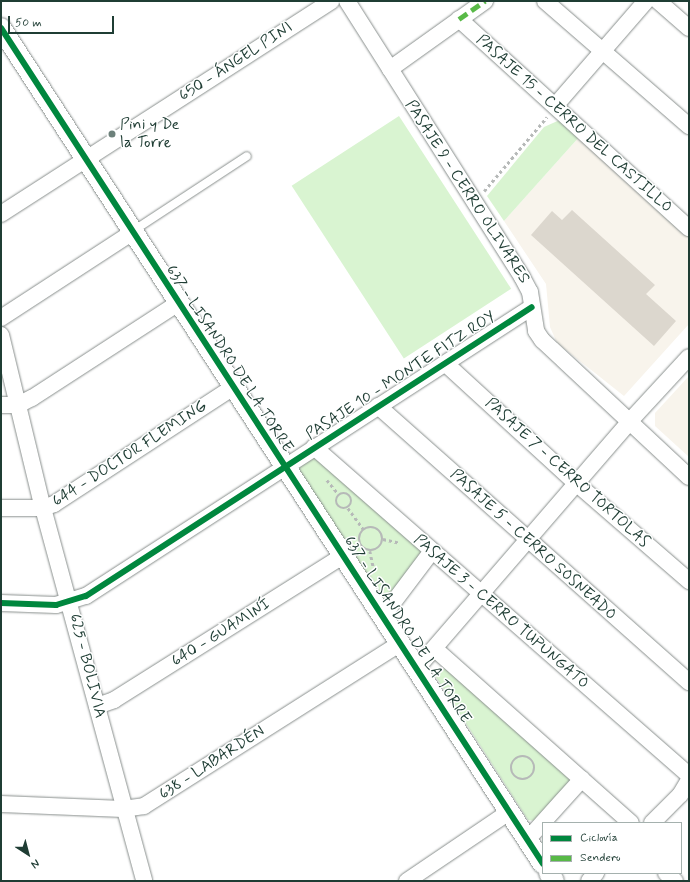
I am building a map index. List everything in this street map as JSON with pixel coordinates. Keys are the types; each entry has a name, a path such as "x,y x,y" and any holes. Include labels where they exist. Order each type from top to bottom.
{"street":[{"name":"650 - ÁNGEL PINI","path":"1,214 331,1"},
{"name":"PASAJE 9 - CERRO OLIVARES","path":"347,1 476,201 522,277 530,292 536,331 542,340 689,477"},
{"path":"390,69 485,1"},
{"path":"545,1 603,49 689,126"},
{"path":"555,106 646,1"},
{"path":"658,1 689,28"},
{"name":"PASAJE 15 - CERRO DEL CASTILLO","path":"459,19 689,228"},
{"name":"637 - LISANDRO DE LA TORRE","path":"1,28 86,158 177,304 382,616 401,642 542,862"},
{"path":"1,318 133,232"},
{"path":"1,405 18,405 177,304"},
{"name":"PASAJE 10 - MONTE FITZ ROY","path":"71,603 86,596 532,307"},
{"name":"625 - BOLIVIA","path":"1,335 43,508 71,603 123,809 144,881"},
{"path":"417,668 482,596 629,422 689,357"},
{"name":"PASAJE 7 - CERRO TORTOLAS","path":"446,364 576,483 689,581"},
{"name":"644 - DOCTOR FLEMING","path":"1,508 43,508 232,388"},
{"name":"PASAJE 5 - CERRO SOSNEADO","path":"378,406 528,542 689,682"},
{"name":"PASAJE 3 - CERRO TUPUNGATO","path":"314,447 482,596 689,775"},
{"path":"382,616 432,551"},
{"name":"640 - GUAMINÍ","path":"97,706 114,700 343,556"},
{"path":"1,603 71,603"},
{"name":"638 - LABARDÉN","path":"1,804 123,809 144,806 401,642"},
{"path":"435,649 630,822"},
{"path":"543,822 582,779"},
{"path":"653,822 685,799 689,780"},
{"path":"407,881 510,812"},
{"path":"527,840 542,823"},
{"path":"667,874 675,881"}],"lane":[{"path":"133,232 247,156"}],"path":[{"path":"476,201 555,106"},
{"path":"348,508 350,496 341,493 337,496 337,506 348,508 363,529"},
{"path":"370,526 380,531 383,538 378,549 370,551 362,548 358,536 363,529 370,526"},
{"path":"518,757 530,758 535,765 534,773 529,779 518,779 512,770 513,763 518,757"}],"shaded area":[{"path":"580,136 689,234 689,324 624,396 557,343 550,327 546,284 504,221"},
{"path":"689,376 689,457 655,426 655,413"}],"green space":[{"path":"399,116 511,289 404,358 292,186"},
{"path":"562,119 580,136 504,221 487,196 544,127"},
{"path":"317,454 425,553 385,607 295,467"},
{"path":"446,668 573,778 536,821 528,820 436,677 440,670"}],"building":[{"path":"572,210 655,285 646,294 676,321 654,346 531,235 552,211 562,220"}],"marked path":[{"path":"459,19 485,1"}],"cycle path":[{"path":"1,28 542,862"},
{"path":"1,603 56,605 86,596 532,307"}],"place":[{"name":"Pini y De la Torre","path":"112,134"}]}
